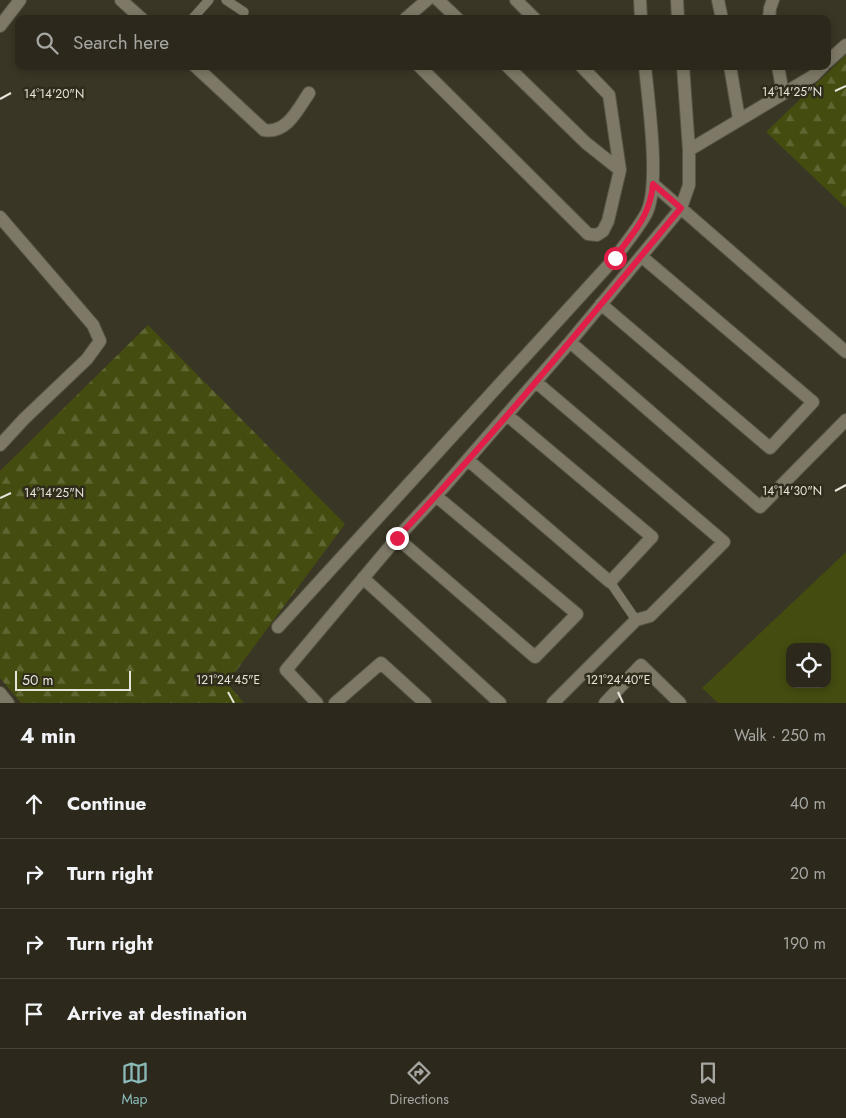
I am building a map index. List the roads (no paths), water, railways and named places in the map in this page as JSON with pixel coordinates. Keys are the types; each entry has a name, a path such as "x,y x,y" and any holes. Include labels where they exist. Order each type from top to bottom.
{"street":[{"path":"0,26 20,0"},
{"path":"121,0 138,15"},
{"path":"410,15 427,0"},
{"path":"438,0 454,15"},
{"path":"516,0 531,15"},
{"path":"640,0 641,15"},
{"path":"677,0 678,15"},
{"path":"718,0 721,15"},
{"path":"769,15 773,0"},
{"path":"831,58 846,45"},
{"path":"199,70 264,130 273,132 282,128 290,120 309,93"},
{"path":"423,70 588,234 597,236 603,231 608,221 620,170 609,95 585,70"},
{"path":"511,70 586,142 620,170"},
{"path":"278,627 615,258 646,214 653,184 653,158 645,70"},
{"path":"317,703 286,670 362,578 536,382 681,208 689,185 689,150 683,70"},
{"path":"731,70 739,119"},
{"path":"779,70 784,94"},
{"path":"689,150 784,94 813,76 819,70"},
{"path":"653,184 846,352"},
{"path":"0,217 93,325 100,341 87,360 24,419 0,445"},
{"path":"601,304 770,448 813,402 642,256"},
{"path":"570,342 760,507 846,420"},
{"path":"536,382 724,542 650,616 636,620 552,703"},
{"path":"468,460 610,582 652,537 507,415"},
{"path":"397,538 535,657 577,614 436,496"},
{"path":"362,578 500,703"},
{"path":"335,703 381,663 425,703"},
{"path":"605,703 641,665 680,703"},
{"path":"0,693 8,703"}],"lane":[{"path":"196,15 209,0"},
{"path":"226,0 244,12"},
{"path":"610,582 636,620"}]}
